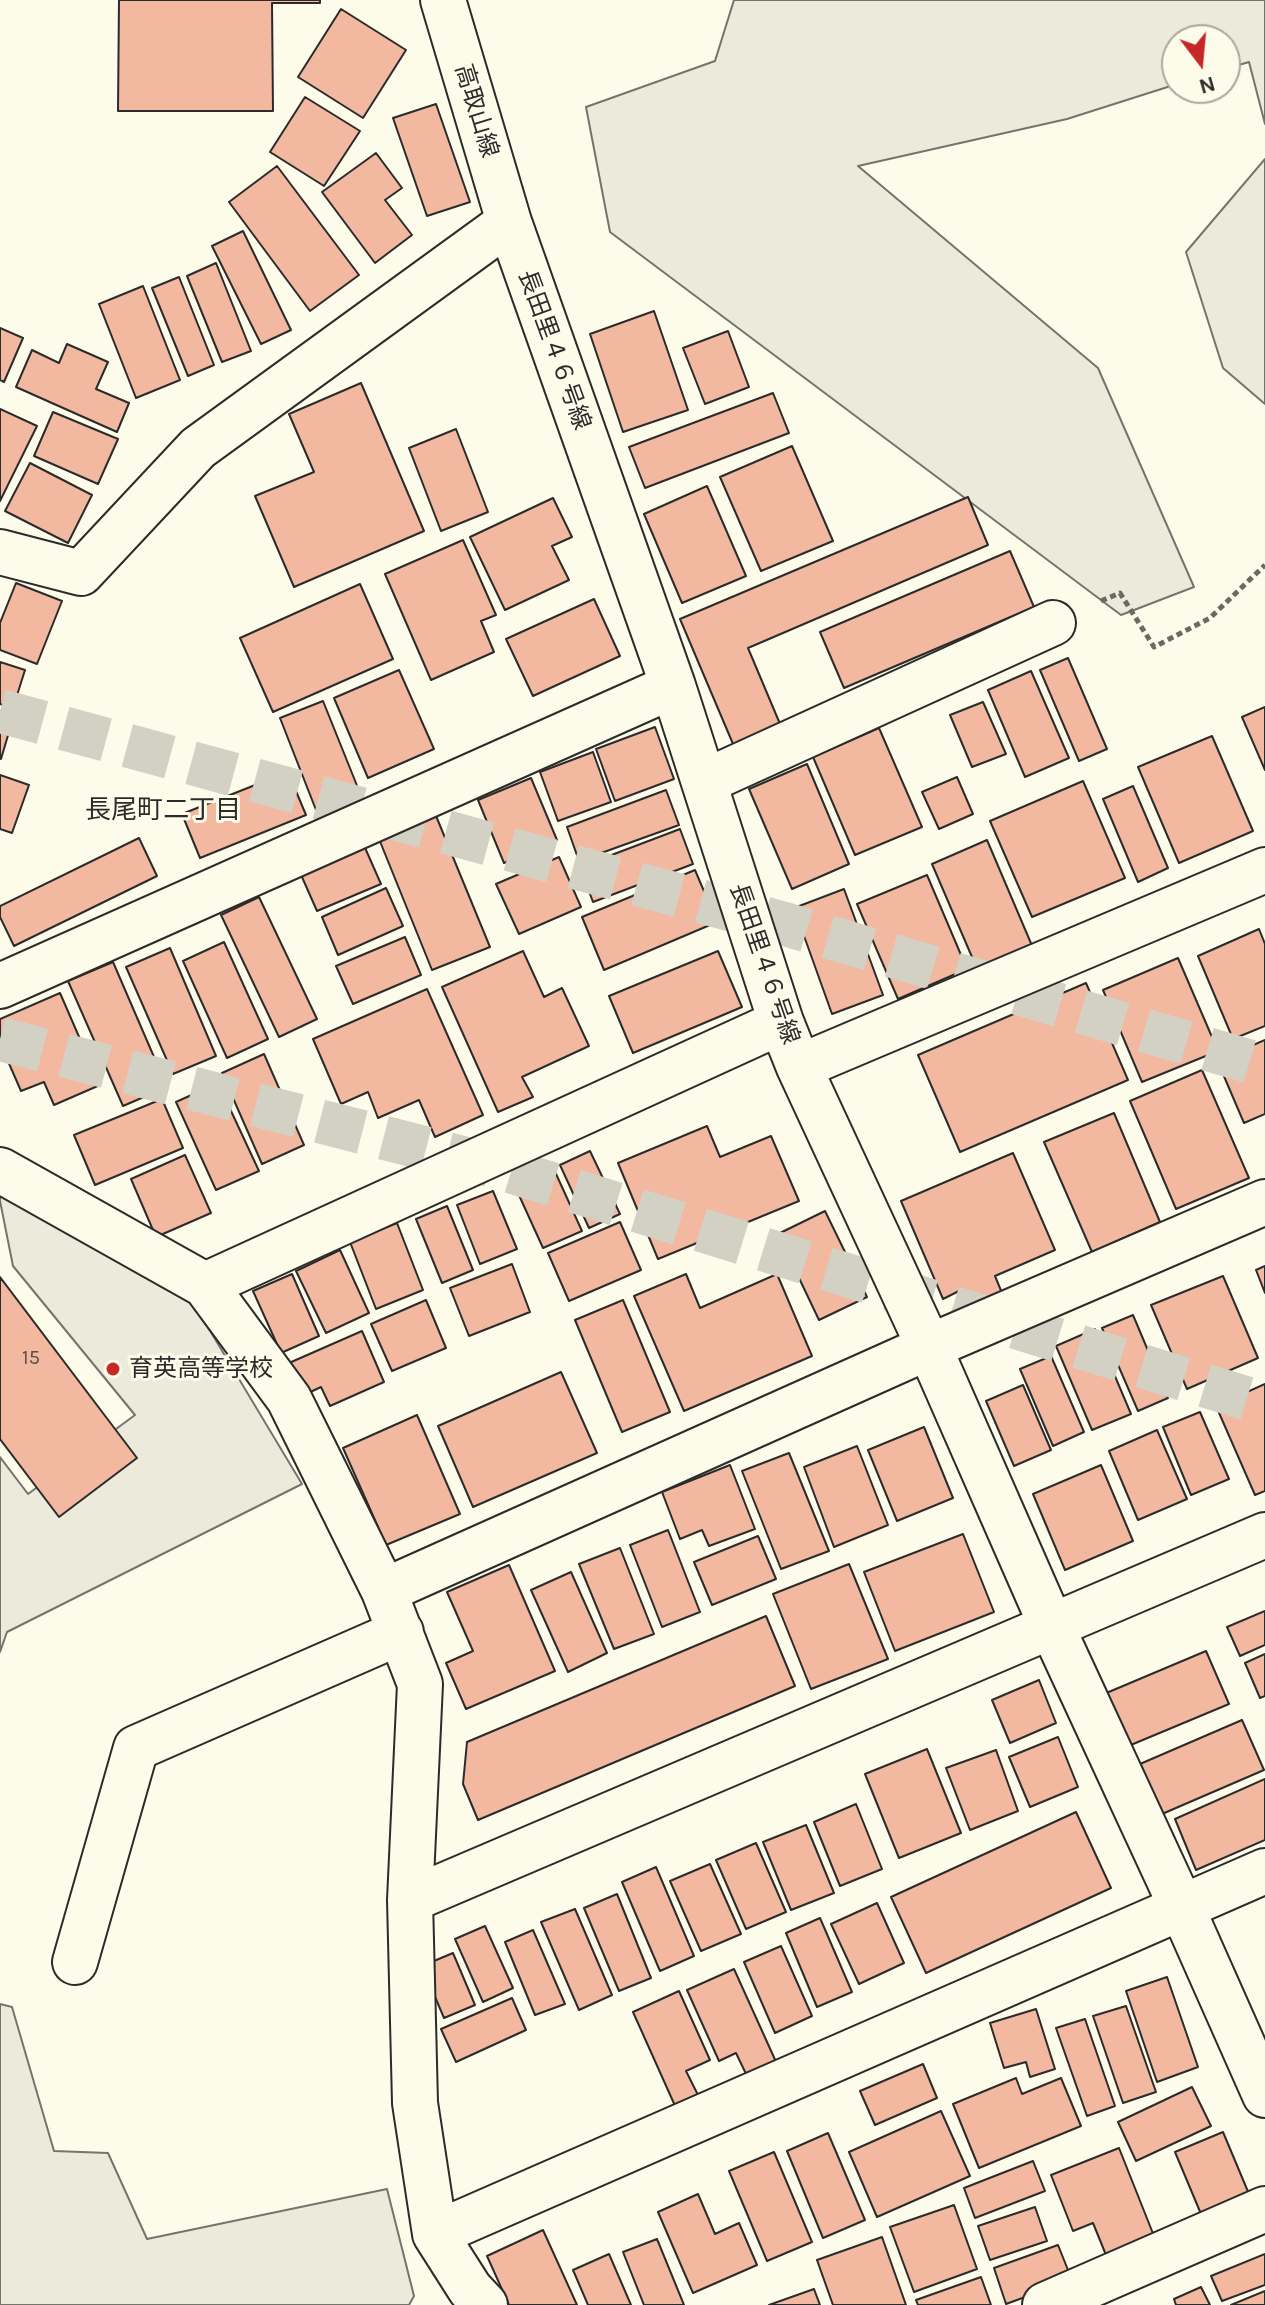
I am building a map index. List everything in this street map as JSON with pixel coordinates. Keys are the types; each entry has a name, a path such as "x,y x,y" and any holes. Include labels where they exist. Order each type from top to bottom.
{"street":[{"name":"高取山線","path":"443,0 509,222"},
{"path":"0,552 81,573 198,448 509,222"},
{"name":"長田里４６号線","path":"509,222 673,686 781,1022 799,1067 929,1347 1052,1627 1265,2095"},
{"path":"704,782 1053,623"},
{"path":"0,986 673,686"},
{"path":"799,1067 1265,870"},
{"path":"205,1285 781,1022"},
{"path":"0,1170 205,1285 289,1399 384,1591 420,1684 410,1900 415,2103 435,2234 470,2289 485,2305"},
{"path":"384,1591 929,1347 1265,1202"},
{"path":"410,1900 1265,1535"},
{"path":"75,1962 136,1748 401,1632"},
{"path":"435,2234 1265,1871"},
{"path":"1045,2305 1265,2209"}],"path":[{"path":"1053,623 1120,593 1154,647 1210,618 1265,565"}],"shaded area":[{"path":"734,0 1265,0 1265,124 1249,62 1241,64 1241,24 1161,24 1161,89 1067,119 858,166 1098,368 1194,587 1121,615 610,232 586,107 715,61"},
{"path":"1265,159 1265,404 1223,368 1186,252"},
{"name":"育英高等学校","path":"0,1187 191,1299 302,1484 7,1632 0,1652 0,1457 28,1494 135,1415 13,1266"},
{"path":"0,2004 12,2007 54,2151 108,2153 147,2239 387,2189 414,2296 409,2305 0,2305"}],"building":[{"path":"119,0 320,0 320,3 272,3 273,111 118,111"},
{"path":"341,9 406,50 363,118 298,77"},
{"path":"305,97 360,131 324,186 270,152"},
{"path":"436,104 470,202 427,216 393,118"},
{"path":"376,153 402,188 385,200 412,235 375,263 322,192"},
{"path":"277,166 359,275 310,311 229,202"},
{"path":"243,231 291,330 261,344 212,246"},
{"path":"216,263 251,351 222,362 187,276"},
{"path":"179,277 214,365 188,376 152,288"},
{"path":"143,286 180,380 136,398 99,304"},
{"path":"654,311 688,410 623,432 590,334"},
{"path":"0,328 23,338 4,382 0,380"},
{"path":"728,331 749,387 705,404 683,348"},
{"path":"67,344 108,362 96,389 129,403 117,432 16,387 32,350 59,363"},
{"path":"361,383 424,531 294,587 255,496 314,472 289,414"},
{"path":"773,393 789,433 645,488 629,447"},
{"path":"0,409 37,426 0,501"},
{"path":"53,412 118,439 98,484 34,456"},
{"path":"456,429 488,512 441,531 409,448"},
{"path":"792,446 833,541 761,571 720,477"},
{"path":"30,463 92,495 68,543 5,511"},
{"path":"707,486 746,576 682,603 644,514"},
{"path":"968,497 988,545 748,648 783,731 736,751 680,619"},
{"path":"553,498 572,537 552,546 569,580 505,610 470,537"},
{"path":"463,540 496,615 481,621 494,652 431,680 385,574"},
{"path":"1010,551 1034,607 844,688 820,632"},
{"path":"16,583 62,601 37,664 0,650 0,623"},
{"path":"360,584 393,659 273,712 240,638"},
{"path":"594,599 620,656 533,696 506,639"},
{"path":"1068,658 1107,749 1079,761 1040,670"},
{"path":"0,662 25,670 13,708 0,704"},
{"path":"399,670 434,749 368,778 334,698"},
{"path":"1031,671 1069,758 1025,777 988,690"},
{"path":"323,701 360,793 316,810 280,718"},
{"path":"983,702 1006,754 972,767 950,715"},
{"path":"1265,707 1265,770 1242,717"},
{"path":"0,711 14,715 1,759 0,758"},
{"path":"655,727 674,779 615,801 596,749"},
{"path":"879,728 922,827 855,855 813,757"},
{"path":"1212,736 1253,831 1179,863 1138,767"},
{"path":"593,752 611,802 558,821 540,772"},
{"path":"807,764 849,864 792,889 749,789"},
{"path":"288,772 306,815 200,858 182,814"},
{"path":"0,775 29,785 12,833 0,829"},
{"path":"957,777 973,814 939,829 922,792"},
{"path":"531,778 557,840 504,863 478,800"},
{"path":"1083,781 1125,878 1032,917 990,821"},
{"path":"1133,786 1168,868 1138,882 1103,799"},
{"path":"666,790 679,825 579,861 567,827"},
{"path":"434,811 490,947 432,970 377,834"},
{"path":"680,829 693,864 593,902 580,867"},
{"path":"139,838 157,876 14,946 0,917 0,906"},
{"path":"987,840 1033,948 978,971 932,864"},
{"path":"362,841 381,884 317,911 298,868"},
{"path":"559,857 581,907 519,934 496,884"},
{"path":"695,870 717,922 604,970 582,917"},
{"path":"927,875 967,969 898,999 857,904"},
{"path":"386,888 403,926 338,955 322,917"},
{"path":"844,889 883,995 832,1014 794,908"},
{"path":"259,897 317,1019 279,1037 221,915"},
{"path":"1259,929 1265,944 1265,1026 1233,1039 1198,956"},
{"path":"405,937 421,975 353,1004 336,966"},
{"path":"224,942 268,1039 227,1058 183,961"},
{"path":"170,948 216,1056 173,1074 126,967"},
{"path":"523,951 544,997 562,988 589,1046 522,1077 533,1097 498,1112 442,987"},
{"path":"718,951 742,1007 633,1053 609,996"},
{"path":"1178,958 1218,1051 1142,1082 1103,990"},
{"path":"113,962 167,1087 123,1106 68,981"},
{"path":"1086,983 1128,1080 960,1152 918,1055"},
{"path":"427,989 483,1115 435,1137 419,1100 378,1118 368,1092 341,1104 313,1039"},
{"path":"60,993 100,1085 54,1105 44,1082 21,1091 0,1043 0,1019"},
{"path":"1265,1040 1265,1114 1244,1123 1220,1067 1247,1056 1244,1049"},
{"path":"264,1054 304,1145 262,1164 222,1073"},
{"path":"1202,1070 1249,1178 1176,1209 1130,1101"},
{"path":"218,1083 259,1171 216,1190 176,1102"},
{"path":"162,1099 183,1148 95,1185 74,1135"},
{"path":"1114,1113 1160,1222 1092,1252 1044,1142"},
{"path":"707,1126 720,1157 771,1136 799,1201 658,1259 618,1163"},
{"path":"590,1151 620,1214 589,1228 560,1165"},
{"path":"1013,1153 1055,1250 995,1276 1002,1293 967,1308 959,1291 943,1299 901,1201"},
{"path":"185,1155 211,1213 156,1237 131,1179"},
{"path":"552,1165 582,1231 543,1248 513,1182"},
{"path":"493,1191 517,1249 480,1264 457,1205"},
{"path":"447,1206 473,1270 442,1283 416,1219"},
{"path":"825,1211 867,1297 819,1320 778,1234"},
{"path":"620,1222 641,1270 569,1301 548,1253"},
{"path":"397,1223 423,1290 376,1309 350,1242"},
{"path":"340,1250 369,1313 326,1333 296,1271"},
{"path":"512,1264 530,1312 469,1336 450,1288"},
{"path":"1265,1266 1265,1293 1256,1270"},
{"path":"292,1274 319,1336 281,1353 253,1291"},
{"path":"686,1274 700,1308 777,1274 812,1356 684,1411 634,1296"},
{"path":"1223,1276 1258,1358 1187,1389 1151,1305"},
{"name":"育英高等学校","path":"0,1277 137,1458 59,1517 0,1439"},
{"path":"426,1300 446,1348 392,1371 371,1324"},
{"path":"623,1300 670,1412 622,1432 575,1320"},
{"path":"1133,1315 1168,1398 1138,1411 1102,1328"},
{"path":"1095,1329 1131,1414 1092,1430 1056,1346"},
{"path":"362,1331 384,1382 330,1406 321,1387 304,1395 289,1363"},
{"path":"1051,1356 1084,1432 1053,1446 1020,1369"},
{"path":"561,1372 597,1453 473,1507 438,1426"},
{"path":"1265,1384 1265,1491 1255,1495 1216,1406"},
{"path":"1023,1385 1051,1450 1014,1466 986,1401"},
{"path":"1200,1412 1229,1479 1191,1495 1163,1427"},
{"path":"417,1415 460,1514 386,1545 343,1448"},
{"path":"924,1427 953,1498 897,1521 868,1450"},
{"path":"1157,1430 1187,1499 1138,1520 1109,1451"},
{"path":"857,1446 888,1525 834,1547 804,1467"},
{"path":"789,1453 829,1551 781,1569 742,1471"},
{"path":"730,1465 755,1529 709,1546 702,1530 680,1539 662,1492"},
{"path":"1101,1465 1133,1541 1065,1570 1033,1494"},
{"path":"668,1530 700,1612 662,1627 630,1545"},
{"path":"963,1534 994,1612 895,1651 864,1572"},
{"path":"758,1536 776,1579 712,1605 694,1562"},
{"path":"620,1548 654,1634 614,1649 579,1564"},
{"path":"849,1564 888,1659 811,1689 773,1594"},
{"path":"509,1565 555,1671 466,1709 446,1663 473,1651 447,1592"},
{"path":"571,1572 607,1653 568,1672 531,1590"},
{"path":"1265,1611 1265,1645 1240,1656 1227,1627"},
{"path":"766,1616 795,1686 478,1820 463,1784 467,1742"},
{"path":"1206,1651 1229,1704 1126,1747 1104,1694"},
{"path":"1265,1654 1265,1696 1260,1698 1245,1663"},
{"path":"1039,1680 1056,1723 1010,1743 992,1700"},
{"path":"1242,1720 1264,1770 1162,1814 1140,1764"},
{"path":"1058,1737 1078,1787 1030,1807 1009,1757"},
{"path":"927,1749 961,1833 899,1858 865,1774"},
{"path":"996,1750 1018,1811 970,1830 946,1768"},
{"path":"1265,1779 1265,1840 1196,1870 1175,1819"},
{"path":"856,1804 882,1869 840,1886 814,1822"},
{"path":"1076,1812 1111,1888 926,1973 891,1897"},
{"path":"806,1825 834,1893 791,1910 763,1842"},
{"path":"756,1843 786,1912 746,1929 716,1860"},
{"path":"710,1864 741,1934 701,1951 670,1881"},
{"path":"656,1867 694,1956 660,1971 622,1882"},
{"path":"617,1894 651,1978 619,1991 584,1908"},
{"path":"877,1903 904,1963 859,1984 831,1924"},
{"path":"575,1909 612,1995 579,2010 541,1922"},
{"path":"820,1918 852,1992 817,2007 786,1933"},
{"path":"485,1926 513,1988 483,2002 455,1939"},
{"path":"533,1930 565,2004 535,2015 505,1942"},
{"path":"781,1946 812,2016 775,2033 744,1962"},
{"path":"453,1953 475,2005 444,2018 422,1966"},
{"path":"734,1969 777,2064 747,2076 736,2053 719,2061 687,1990"},
{"path":"1167,1977 1198,2067 1157,2082 1126,1991"},
{"path":"679,1991 710,2060 686,2071 699,2097 676,2108 633,2012"},
{"path":"512,1998 526,2030 456,2062 441,2029"},
{"path":"1126,2006 1156,2092 1123,2103 1093,2016"},
{"path":"1036,2009 1055,2069 1030,2077 1026,2062 1004,2068 990,2023"},
{"path":"1085,2019 1115,2106 1087,2116 1056,2028"},
{"path":"923,2064 937,2098 875,2125 860,2091"},
{"path":"1016,2078 1022,2094 1061,2078 1081,2126 979,2168 953,2104"},
{"path":"1192,2087 1211,2126 1136,2161 1118,2122"},
{"path":"941,2111 970,2176 877,2217 849,2152"},
{"path":"1223,2132 1249,2194 1201,2214 1175,2152"},
{"path":"828,2133 865,2220 823,2238 787,2151"},
{"path":"1119,2148 1154,2236 1106,2255 1093,2223 1073,2231 1051,2175"},
{"path":"774,2152 812,2242 767,2261 729,2171"},
{"path":"1033,2161 1045,2191 975,2218 964,2188"},
{"path":"698,2194 715,2234 739,2223 757,2265 693,2293 658,2212"},
{"path":"954,2205 977,2269 914,2292 890,2227"},
{"path":"1035,2207 1047,2241 990,2260 978,2226"},
{"path":"543,2230 577,2305 509,2305 487,2256"},
{"path":"882,2237 906,2305 833,2305 817,2260"},
{"path":"657,2239 684,2305 644,2305 623,2252"},
{"path":"1058,2245 1072,2280 1006,2304 994,2268"},
{"path":"609,2254 631,2305 588,2305 573,2270"},
{"path":"1265,2254 1265,2285 1222,2301 1211,2276"},
{"path":"981,2277 991,2305 918,2305 916,2300"},
{"path":"1201,2287 1210,2305 1176,2305 1174,2299"},
{"path":"814,2289 820,2305 769,2305"},
{"path":"1265,2291 1265,2305 1231,2305"}],"tunnel":[{"path":"0,711 788,925 1265,1066"},
{"path":"0,1039 490,1165 1265,1404"}],"place":[{"name":"育英高等学校","path":"113,1369"}],"district":[{"name":"長尾町二丁目","path":"163,811"}]}
